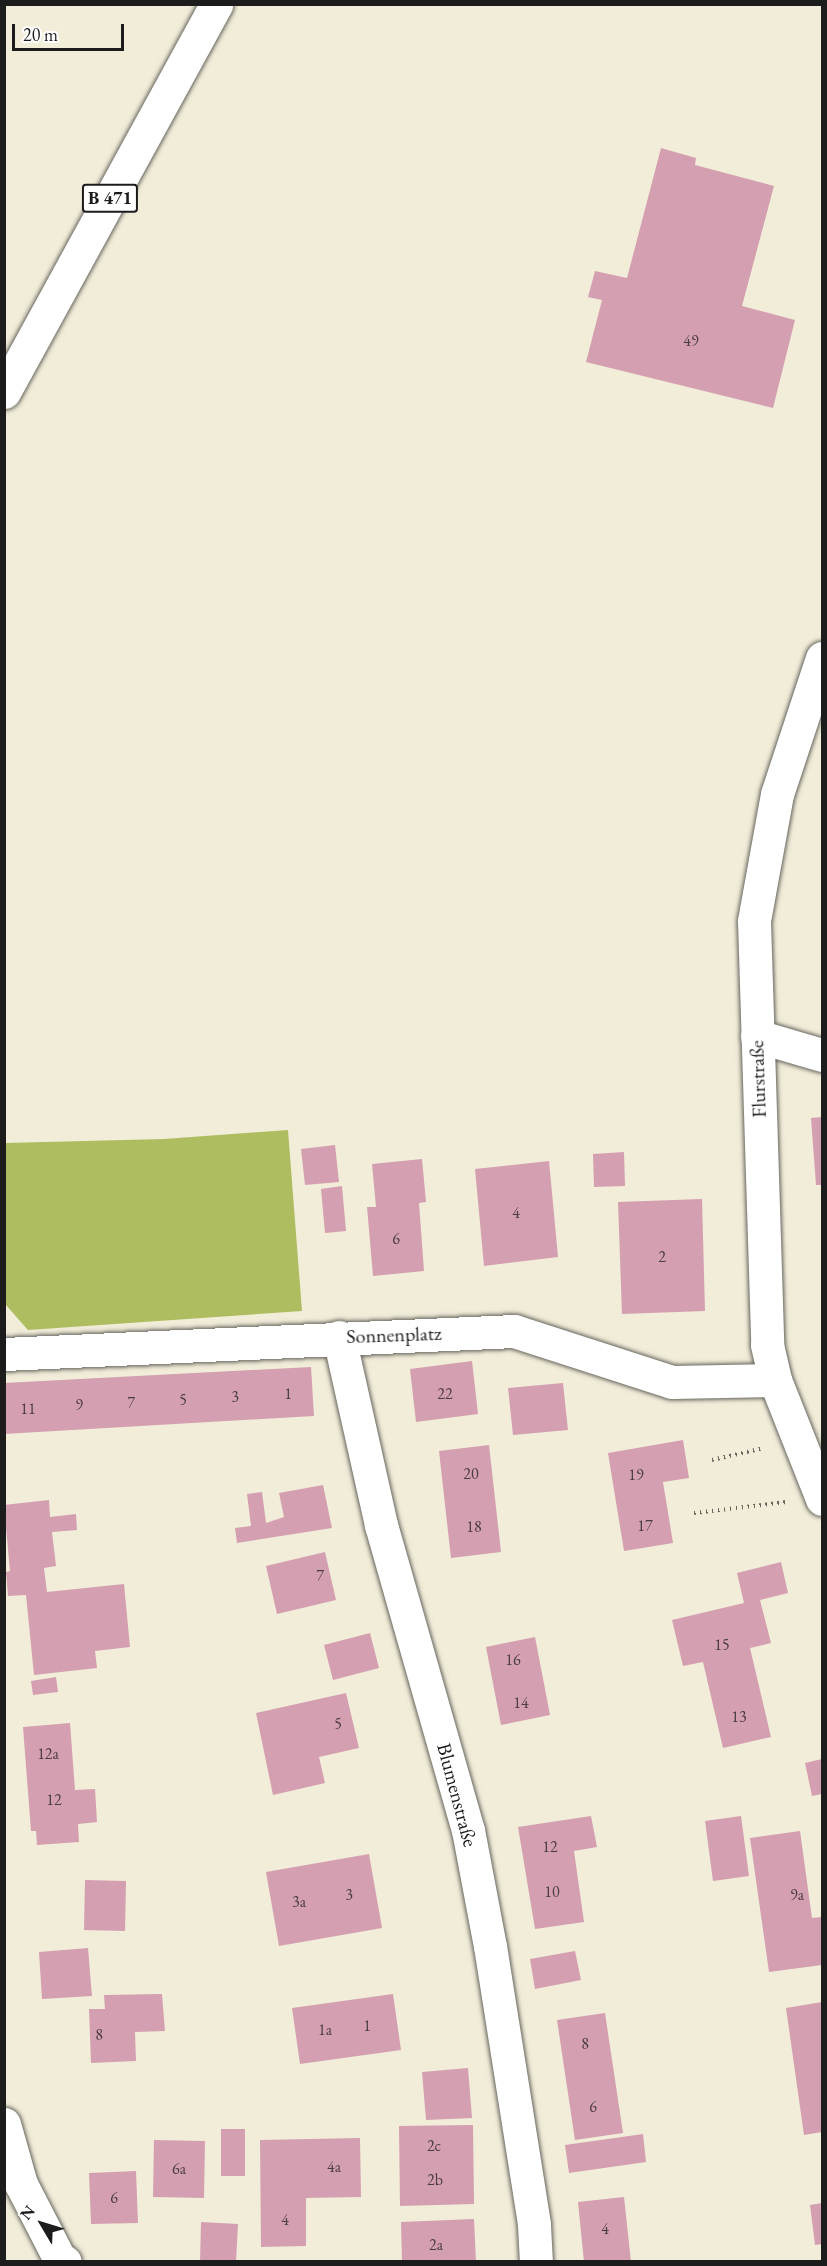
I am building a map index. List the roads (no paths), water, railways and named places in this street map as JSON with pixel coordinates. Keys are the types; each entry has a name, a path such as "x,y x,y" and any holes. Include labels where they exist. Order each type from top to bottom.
{"main road":[{"name":"B 471","path":"4,392 216,4"},
{"name":"Flurstraße","path":"822,658 777,794 754,921 767,1345 776,1380 822,1498"},
{"path":"757,1036 822,1055"},
{"name":"Sonnenplatz","path":"4,1354 339,1337 514,1331 672,1382 776,1380"},
{"name":"Blumenstraße","path":"339,1337 381,1525 468,1830 490,1947 533,2213 536,2262"},
{"path":"4,2124 21,2184 59,2258 65,2262"}]}
